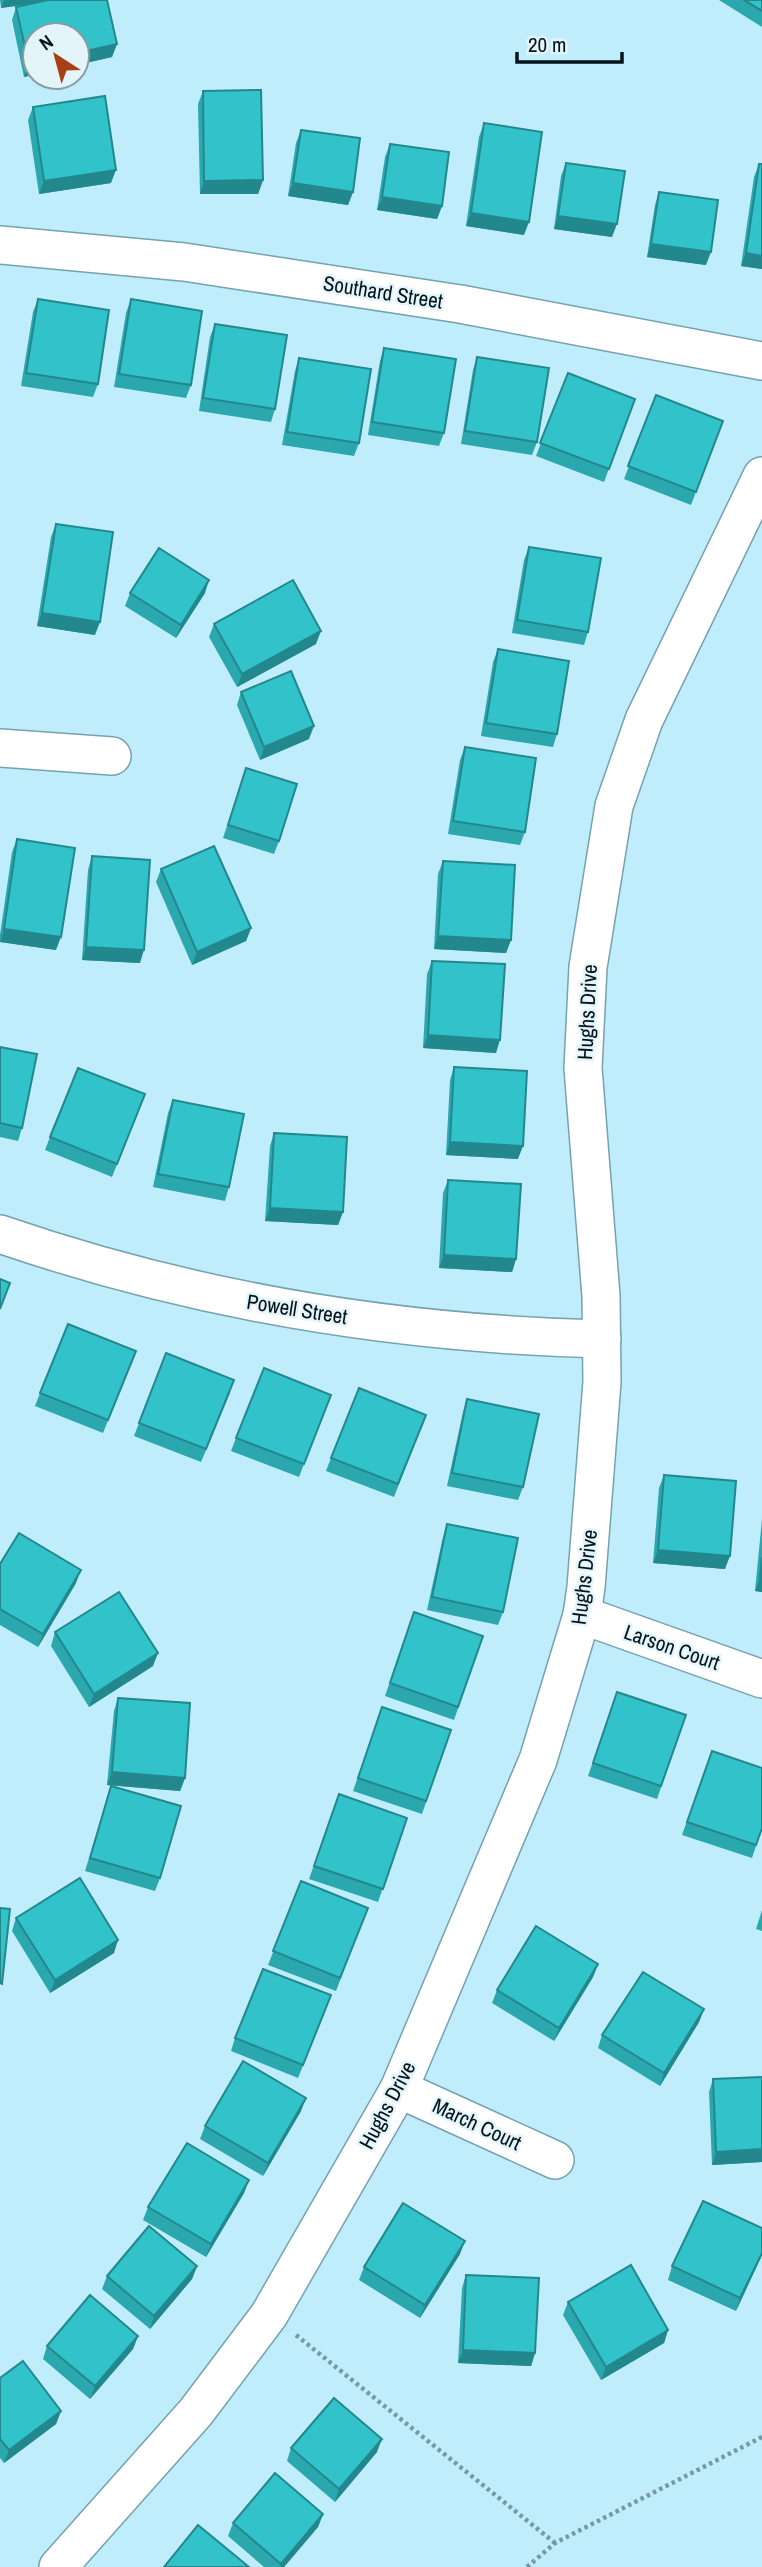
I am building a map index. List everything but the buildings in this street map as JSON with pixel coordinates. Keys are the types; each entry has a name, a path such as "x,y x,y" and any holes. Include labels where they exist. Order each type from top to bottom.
{"street":[{"name":"Southard Street","path":"0,245 184,261 391,293 762,361"},
{"name":"Hughs Drive","path":"58,2567 196,2412 269,2315 399,2089 538,1760 582,1615 602,1382 602,1339 583,1068 588,967 614,806 644,720 762,476"},
{"path":"0,748 112,756"},
{"name":"Powell Street","path":"0,1234 54,1253 238,1300 425,1329 602,1339"},
{"name":"Larson Court","path":"582,1615 762,1679"},
{"name":"March Court","path":"399,2089 555,2160"}],"path":[{"path":"269,2315 555,2543"},
{"path":"527,2567 555,2543 762,2437"}]}
